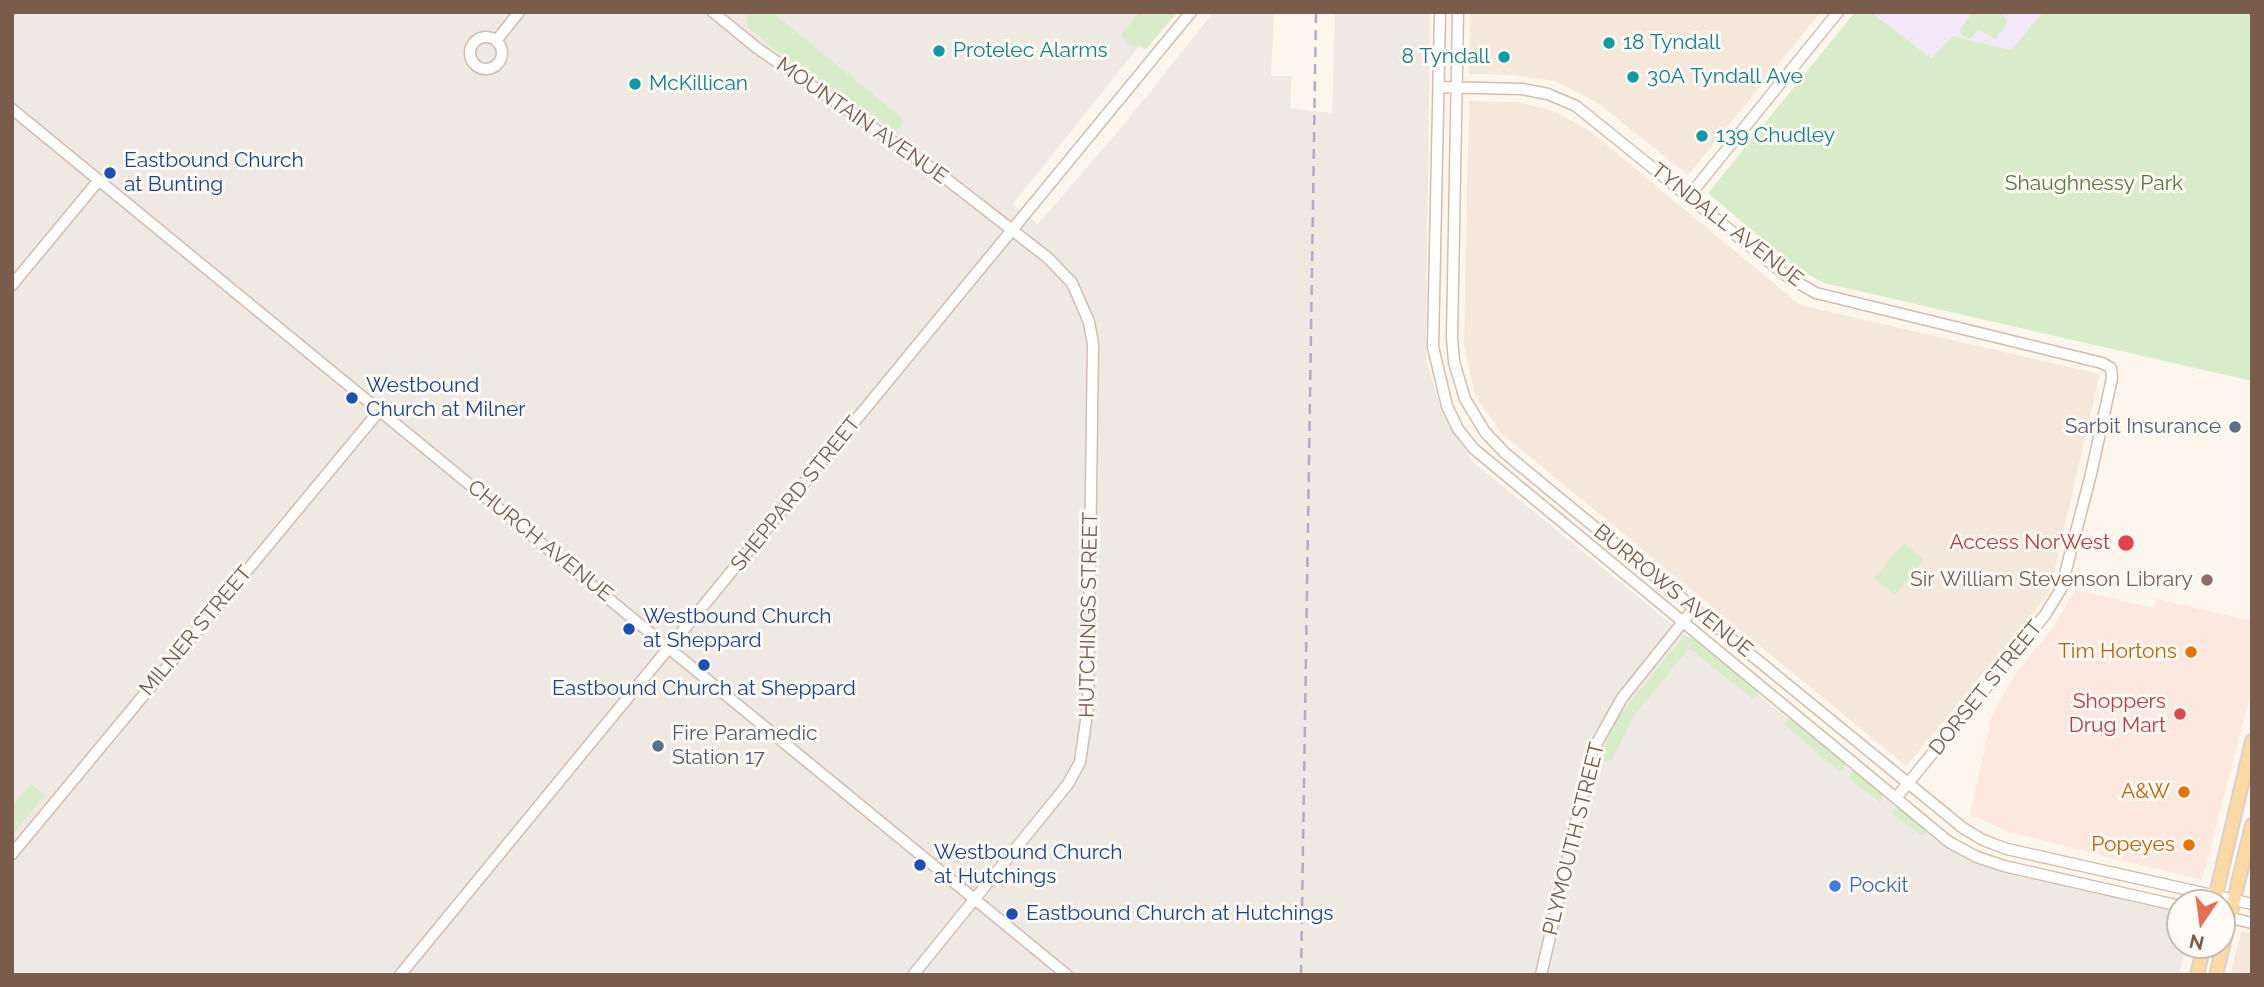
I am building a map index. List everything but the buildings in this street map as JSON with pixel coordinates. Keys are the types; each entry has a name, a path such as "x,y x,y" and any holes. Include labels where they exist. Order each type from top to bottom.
{"main road":[{"path":"2217,889 2252,741"},
{"path":"2236,892 2252,825"}],"street":[{"path":"496,41 519,12"},
{"name":"MOUNTAIN AVENUE","path":"713,12 757,48 908,150 1011,229"},
{"name":"SHEPPARD STREET","path":"400,975 1191,12"},
{"name":"BURROWS AVENUE","path":"1440,12 1433,348 1447,407 1458,429 1491,465 1949,842 1977,857 2166,903"},
{"name":"BURROWS AVENUE","path":"1458,12 1452,338 1454,362 1465,399 1479,424 1505,453 1909,784 1983,840 2175,889"},
{"path":"1689,195 1838,12"},
{"name":"TYNDALL AVENUE","path":"1439,87 1522,89 1563,99 1586,112 1788,277 1816,293 2102,363 2111,368"},
{"name":"CHURCH AVENUE","path":"12,109 1067,975"},
{"path":"12,285 99,180"},
{"name":"HUTCHINGS STREET","path":"914,975 1068,784 1080,762 1088,707 1094,344 1089,322 1072,283 1048,258 1011,229"},
{"name":"DORSET STREET","path":"1896,798 2045,615 2061,589 2091,474 2112,378 2111,368"},
{"name":"MILNER STREET","path":"12,854 380,410"},
{"name":"PLYMOUTH STREET","path":"1541,975 1593,750 1622,698 1694,608"},
{"path":"2062,879 2066,862"}],"shaded area":[{"path":"12,12 1166,12 1013,204 1038,224 1123,126 1212,14 1274,12 1271,76 1292,76 1290,108 1332,113 1335,12 1430,12 1426,359 1443,416 1474,463 1944,846 1969,860 2166,908 2166,959 2183,959 2179,975 12,975"},
{"path":"1470,12 1821,12 1688,175 1598,103 1555,81 1514,75 1469,74"},
{"path":"1871,12 2043,12 2011,50 1953,36 1931,58"},
{"path":"1469,101 1519,102 1556,112 1590,131 1800,305 2100,374 2049,594 1906,766 1502,434 1475,395 1464,346"},
{"path":"2075,590 2154,608 2156,599 2252,621 2252,689 2202,880 2012,833 1970,815 1992,715 2017,671 2052,629"},
{"path":"2241,931 2252,933 2252,975 2231,975"}],"green space":[{"path":"751,12 772,12 902,118 904,120 900,128 894,130 774,49 748,27 746,18"},
{"path":"1140,12 1178,12 1146,49 1132,45 1120,36"},
{"name":"Shaughnessy Park","path":"1855,12 1871,12 1931,58 1953,36 2011,50 2043,12 2252,12 2252,381 1824,283 1795,267 1708,193"},
{"path":"1973,12 1999,12 2007,19 2007,24 1995,39 1978,30 1970,39 1961,35 1960,29"},
{"path":"1904,543 1924,560 1895,595 1874,578"},
{"path":"1684,636 1695,638 1759,693 1753,699 1689,648 1633,717 1612,760 1604,761 1601,753 1618,717"},
{"path":"1789,718 1795,719 1845,761 1844,769 1839,771 1785,725"},
{"path":"1854,770 1882,792 1882,804 1848,777"},
{"path":"31,784 45,795 12,835 12,807"},
{"path":"1899,808 1928,828 1922,836 1893,814 1893,810"}],"railway":[{"path":"1301,975 1316,12"}],"place":[{"name":"18 Tyndall","path":"1609,43"},
{"name":"Protelec Alarms","path":"939,51"},
{"name":"8 Tyndall","path":"1504,57"},
{"name":"30A Tyndall Ave","path":"1633,77"},
{"name":"McKillican","path":"635,84"},
{"name":"139 Chudley","path":"1702,136"},
{"name":"Eastbound Church at Bunting","path":"110,173"},
{"name":"Westbound Church at Milner","path":"352,398"},
{"name":"Sarbit Insurance","path":"2235,427"},
{"name":"Access NorWest","path":"2126,543"},
{"name":"Sir William Stevenson Library","path":"2207,580"},
{"name":"Westbound Church at Sheppard","path":"629,629"},
{"name":"Tim Hortons","path":"2191,652"},
{"name":"Eastbound Church at Sheppard","path":"704,665"},
{"name":"Shoppers Drug Mart","path":"2180,714"},
{"name":"Fire Paramedic Station 17","path":"658,746"},
{"name":"A&W","path":"2184,792"},
{"name":"Popeyes","path":"2189,845"},
{"name":"Westbound Church at Hutchings","path":"920,865"},
{"name":"Pockit","path":"1835,886"},
{"name":"Eastbound Church at Hutchings","path":"1012,914"}]}
